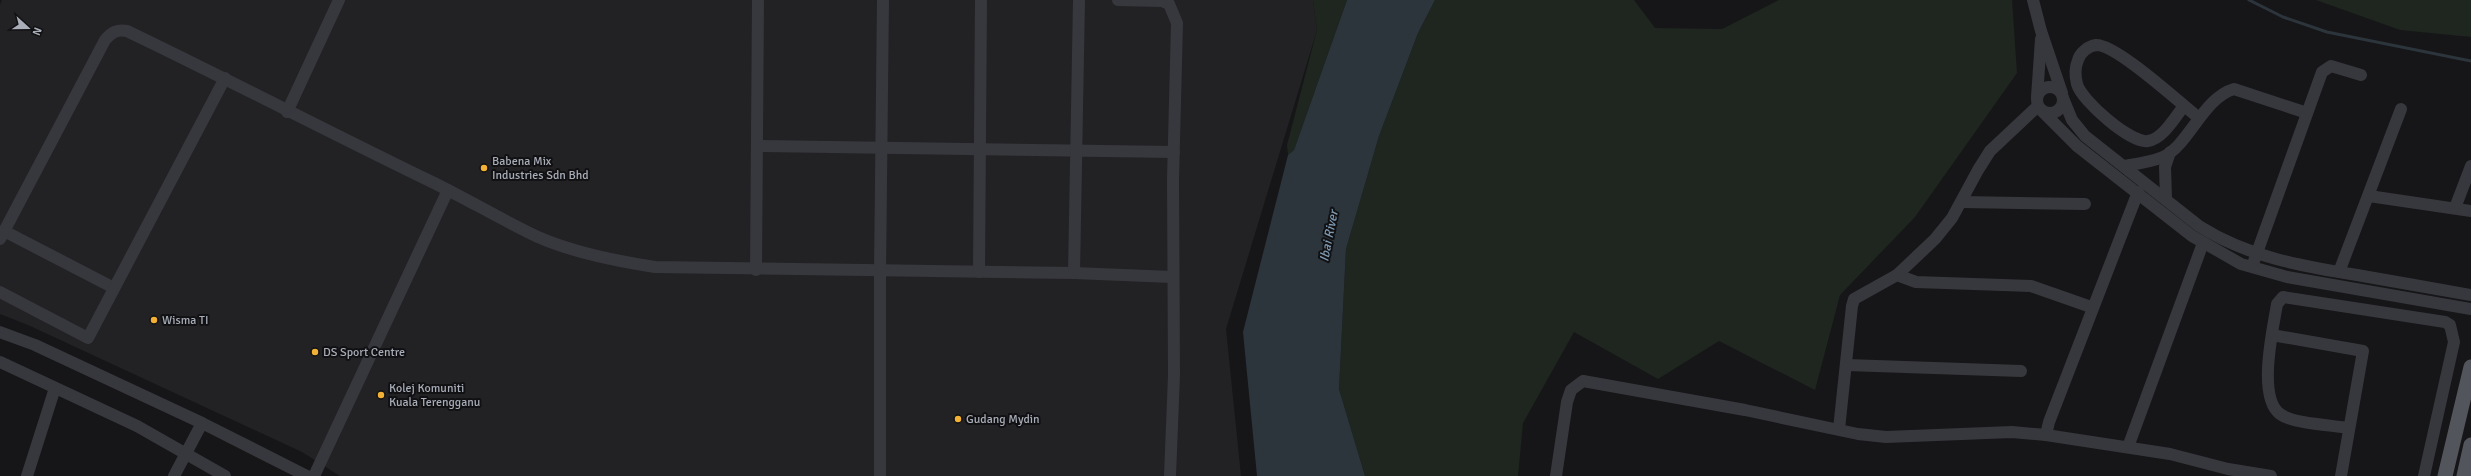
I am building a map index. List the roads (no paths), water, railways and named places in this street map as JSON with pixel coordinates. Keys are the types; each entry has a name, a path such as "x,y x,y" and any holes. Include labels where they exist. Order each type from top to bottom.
{"main road":[{"path":"2445,476 2471,367"},
{"path":"2467,472 2471,445"}],"street":[{"path":"287,112 339,0"},
{"path":"756,270 758,0"},
{"path":"880,476 880,272 883,0"},
{"path":"978,272 981,0"},
{"path":"1074,273 1079,0"},
{"path":"1118,0 1162,1 1169,4 1174,12 1177,23 1172,277 1174,375 1170,476"},
{"path":"2033,0 2041,32 2066,109 2078,128 2124,166 2217,238 2257,254 2290,264 2471,294"},
{"path":"114,288 2,235 105,40 111,33 119,30 127,31 225,78 287,112 448,190 526,230 586,254 655,267 880,272 1074,273 1172,277"},
{"path":"2041,32 2038,104 2077,146 2203,243 2252,268 2287,277 2471,309"},
{"path":"2184,106 2159,137 2148,141 2130,137 2088,102 2077,85 2075,67 2079,56 2087,48 2096,45 2108,48 2118,53 2200,118"},
{"path":"2252,268 2322,72 2326,67 2330,66 2361,75"},
{"path":"0,292 88,338 225,78"},
{"path":"1839,429 1854,299 1898,275 1935,239 1952,218 1962,202 1978,170 1990,151 2038,104 2046,87 2055,87 2062,96 2062,106 2056,112 2047,113 2038,104"},
{"path":"2124,166 2156,159 2170,152 2218,97 2234,89 2307,113"},
{"path":"2339,272 2401,109"},
{"path":"757,146 1174,152"},
{"path":"2166,199 2165,167 2170,152"},
{"path":"2455,208 2471,166"},
{"path":"314,476 448,190"},
{"path":"2046,435 2049,422 2091,307 2138,192"},
{"path":"2369,196 2471,211"},
{"path":"1962,202 2085,204"},
{"path":"2128,447 2203,243"},
{"path":"1898,275 1916,282 2031,286 2091,307"},
{"path":"2349,428 2296,420 2280,414 2275,409 2267,380 2277,304 2283,297 2445,322 2450,325 2454,342 2424,476"},
{"path":"0,332 35,345 202,423 307,476"},
{"path":"2272,334 2363,351 2341,476"},
{"path":"0,362 132,423 225,476"},
{"path":"1847,365 2022,371"},
{"path":"1556,476 1567,402 1571,390 1583,381 1745,410 1858,434 1886,437 2012,432 2046,435 2154,451 2254,475 2271,476"},
{"path":"27,476 55,388"},
{"path":"174,476 202,423"}],"water":[{"name":"Ibai River","path":"1347,0 1435,0 1418,33 1379,136 1346,249 1339,389 1365,476 1257,476 1243,332 1288,155 1294,150"}],"waterway":[{"path":"2249,0 2283,17 2327,32 2471,61"}],"place":[{"name":"Babena Mix Industries Sdn Bhd","path":"484,168"},
{"name":"Wisma TI","path":"154,320"},
{"name":"DS Sport Centre","path":"315,352"},
{"name":"Kolej Komuniti Kuala Terengganu","path":"381,395"},
{"name":"Gudang Mydin","path":"958,419"}]}
